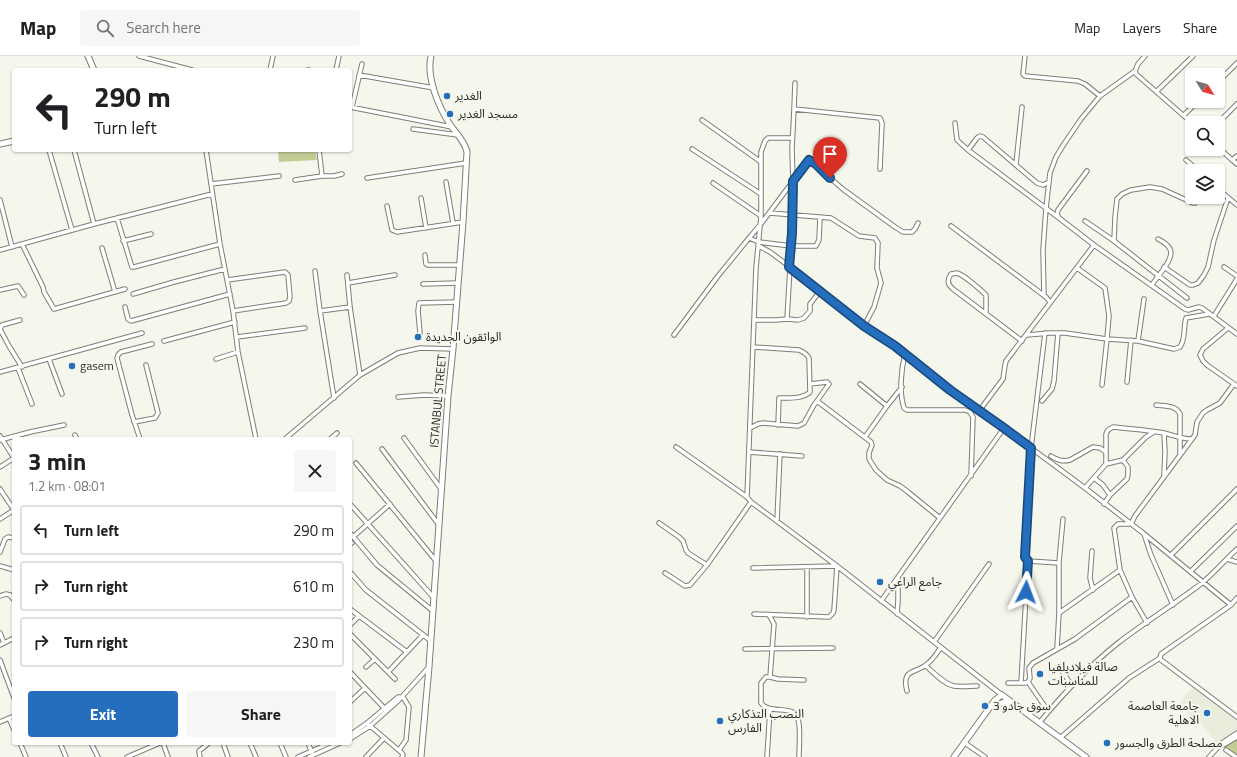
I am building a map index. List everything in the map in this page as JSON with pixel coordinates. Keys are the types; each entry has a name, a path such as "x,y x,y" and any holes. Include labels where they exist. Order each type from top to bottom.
{"street":[{"path":"88,56 93,68"},
{"path":"139,56 184,68"},
{"path":"157,61 159,56"},
{"path":"270,68 273,56"},
{"path":"336,68 339,56"},
{"name":"ISTANBUL STREET","path":"421,757 428,683 448,396 460,265 467,152 458,135 441,111 430,68 431,56"},
{"path":"1025,56 1023,74 1025,76 1078,81 1089,86 1100,96"},
{"path":"1044,296 1043,250 1046,208 1049,182 1053,164 1058,152 1081,119 1100,96 1135,71 1138,64 1145,56"},
{"path":"1157,91 1193,56"},
{"path":"1225,75 1237,63"},
{"path":"352,103 362,64"},
{"path":"1135,71 1184,115 1191,108"},
{"path":"359,74 434,88"},
{"path":"787,319 791,246 793,181 792,138 795,83"},
{"path":"1225,116 1237,104"},
{"path":"352,107 452,127"},
{"path":"1016,164 1022,107"},
{"path":"794,109 879,117 882,119 880,169"},
{"path":"702,120 761,162"},
{"path":"955,123 957,140 968,150 1094,245 1186,310 1199,307 1237,334"},
{"path":"413,129 458,135"},
{"path":"968,150 977,138 980,136 983,137 1040,185 1049,182"},
{"path":"747,497 756,268 761,216 761,162 763,146 768,138 792,138"},
{"path":"0,144 12,141"},
{"path":"692,149 761,194"},
{"path":"50,152 72,230"},
{"path":"75,152 94,224"},
{"path":"206,152 220,244 233,311 238,352 256,437"},
{"path":"319,152 322,176"},
{"path":"1225,154 1237,164"},
{"path":"1232,160 1237,156"},
{"path":"674,335 810,160 844,190 899,230 906,233 912,232 918,223"},
{"path":"1186,160 1190,164"},
{"path":"367,178 466,163"},
{"path":"1059,218 1057,214 1058,210 1087,171"},
{"path":"295,180 342,174"},
{"path":"211,184 279,176"},
{"path":"446,182 453,224"},
{"path":"713,183 761,216"},
{"path":"1114,241 1117,199 1122,194 1131,190 1150,187 1162,189 1185,199"},
{"path":"0,250 212,194"},
{"path":"1225,195 1237,205"},
{"path":"421,198 426,228"},
{"path":"1164,267 1190,285 1196,284 1201,280 1208,267 1214,240 1228,198"},
{"path":"0,200 12,247"},
{"path":"387,206 393,232 463,222"},
{"path":"770,213 831,218 859,236 875,238 878,243 877,268 880,286 874,307 864,326"},
{"path":"759,244 816,246 819,240 820,217"},
{"path":"117,218 123,241 132,267 134,268 220,244"},
{"path":"1086,221 1187,298"},
{"path":"951,226 1050,302"},
{"path":"123,241 151,234"},
{"path":"749,238 821,290 864,326 895,346 950,390 1085,488 1191,571 1231,605"},
{"path":"1152,285 1169,260 1171,251 1158,239"},
{"path":"22,244 50,304 54,308 125,289"},
{"path":"979,411 1003,379 1005,362 1094,245"},
{"path":"102,248 115,292"},
{"path":"425,255 426,264 428,265 460,265"},
{"path":"1212,315 1237,278 1224,266"},
{"path":"1077,268 1105,288 1109,316 1102,385"},
{"path":"133,294 225,269"},
{"path":"315,271 334,398"},
{"path":"227,280 285,272 288,275 290,297 289,301 286,303 233,311"},
{"path":"986,313 986,295 970,281 957,273 951,274 948,278 949,286 1022,341"},
{"path":"347,275 360,375"},
{"path":"348,283 394,275"},
{"path":"423,284 458,283"},
{"path":"0,290 18,286 24,295"},
{"path":"754,320 798,320 804,318 810,311 810,304 821,290"},
{"path":"125,307 128,319 131,321 230,294"},
{"path":"1138,341 1144,299"},
{"path":"420,333 418,311 419,303 457,302"},
{"path":"320,311 350,307"},
{"path":"1027,335 1070,333 1107,339 1138,341 1174,349 1180,347 1184,342 1184,324 1186,318 1212,315"},
{"path":"20,320 2,325 0,329 20,367 32,404"},
{"path":"164,341 234,322"},
{"path":"237,337 305,328"},
{"path":"1131,524 1164,475 1196,434 1197,422 1203,413 1220,403 1235,385 1207,365 1200,355 1202,349 1228,328"},
{"path":"0,372 142,333"},
{"path":"1021,683 1028,561 1025,557 1031,448 1045,333"},
{"path":"1042,401 1052,389 1054,381 1058,333"},
{"path":"1127,382 1131,340"},
{"path":"139,437 117,358 121,352 152,344"},
{"path":"753,347 799,350 803,351 809,358 810,392 806,395 779,398 778,425"},
{"path":"287,437 360,375 390,357 403,351 420,348 453,348"},
{"path":"216,359 238,352"},
{"path":"905,354 902,372 902,403 905,409 965,410 973,417 971,476"},
{"path":"49,358 62,394"},
{"path":"134,422 155,418 158,413 146,365"},
{"path":"750,428 763,423 798,426 804,423 829,383 810,384"},
{"path":"860,384 887,406"},
{"path":"865,437 902,387"},
{"path":"398,397 424,395 448,396"},
{"path":"817,401 872,443 868,457 876,470 887,480 900,486 940,518"},
{"path":"1156,405 1176,407 1178,409 1180,414 1180,455"},
{"path":"12,455 1,438 64,424"},
{"path":"881,601 1004,428"},
{"path":"1106,464 1106,434 1110,428 1164,433 1186,439 1192,439"},
{"path":"1085,488 1106,464 1123,460 1146,437 1155,432"},
{"path":"332,437 337,433"},
{"path":"1164,433 1164,475"},
{"path":"404,438 441,489"},
{"path":"1051,456 1060,461 1070,460 1093,446 1096,446 1106,452"},
{"path":"676,447 747,497 751,502 837,566 1002,695 1086,757"},
{"path":"382,449 439,525"},
{"path":"749,452 802,456"},
{"path":"777,521 780,454"},
{"path":"0,467 12,459"},
{"path":"1104,504 1110,495 1127,479 1128,467 1123,460"},
{"path":"356,463 436,561"},
{"path":"1094,478 1103,485 1110,495"},
{"path":"1,491 12,507"},
{"path":"1171,555 1236,492"},
{"path":"665,573 688,586 707,565 751,502"},
{"path":"390,504 353,537 377,565 433,611"},
{"path":"352,506 434,598"},
{"path":"0,519 12,511"},
{"path":"1057,648 1059,563 1063,519"},
{"path":"659,523 683,541 688,553 707,565"},
{"path":"1131,524 1118,524 1114,528 1120,570 1132,597 1147,623"},
{"path":"1191,571 1237,526"},
{"path":"1143,533 1153,562 1173,605"},
{"path":"0,552 5,539 8,537 12,538"},
{"path":"1039,722 1072,686 1119,642 1173,605 1203,582 1237,549"},
{"path":"1092,551 1090,578 1093,590"},
{"path":"1226,559 1237,562"},
{"path":"1028,561 1059,563"},
{"path":"934,642 989,564"},
{"path":"0,566 12,569"},
{"path":"753,568 837,566"},
{"path":"754,614 827,618 831,616 833,613 837,566"},
{"path":"807,567 807,617"},
{"path":"1059,612 1120,570"},
{"path":"352,574 366,590 431,641"},
{"path":"897,614 898,577"},
{"path":"0,596 6,594 12,598"},
{"path":"1028,682 1030,678 1029,668 1031,664 1075,639 1132,597"},
{"path":"1060,738 1129,678 1160,658 1162,654 1231,605 1237,598"},
{"path":"352,611 407,652"},
{"path":"770,615 774,624 770,677"},
{"path":"774,624 776,620 783,615"},
{"path":"352,624 359,616"},
{"path":"0,633 2,644 12,639"},
{"path":"388,672 424,635"},
{"path":"352,636 395,679"},
{"path":"907,690 905,683 907,676 912,672 926,666 941,647"},
{"path":"745,649 833,648"},
{"path":"1160,658 1194,686 1237,717"},
{"path":"366,667 375,659"},
{"path":"0,660 12,693"},
{"path":"926,666 934,674 954,686 977,686"},
{"path":"352,737 398,697 403,697 429,667"},
{"path":"1060,668 1072,686"},
{"path":"352,674 386,709"},
{"path":"799,757 798,722 796,716 792,712 764,707 761,704 761,682 765,678 770,677 778,679 804,680"},
{"path":"418,680 424,679 428,683"},
{"path":"1008,683 1028,682"},
{"path":"1028,682 1048,711"},
{"path":"352,700 365,688"},
{"path":"980,722 995,706 1002,695"},
{"path":"954,757 995,700 1002,695"},
{"path":"399,750 406,740 409,707 403,697"},
{"path":"995,706 1005,702 1020,708"},
{"path":"766,757 770,709"},
{"path":"0,722 12,717"},
{"path":"9,718 12,725"},
{"path":"352,733 368,724"},
{"path":"368,724 399,750 403,755 402,757"},
{"path":"1209,757 1224,741 1237,733"},
{"path":"1220,745 1225,744 1237,737"},
{"path":"366,757 384,738"},
{"path":"965,743 985,757"},
{"path":"21,745 26,757"},
{"path":"61,745 66,757"},
{"path":"92,745 98,757"},
{"path":"127,757 157,745"},
{"path":"163,745 168,757"},
{"path":"200,757 199,751 206,745"},
{"path":"224,745 228,757"},
{"path":"251,745 256,757"},
{"path":"281,745 286,757"},
{"path":"309,757 327,745"},
{"path":"298,757 313,754 335,745"},
{"path":"1226,750 1236,757"}],"shaded area":[{"name":"جامعة العاصمة الاهلية","path":"1193,687 1237,721 1237,731 1218,745 1199,722 1177,705"}],"green space":[{"path":"278,152 315,152 317,160 279,162"},
{"path":"1237,739 1237,756 1225,747"}],"place":[{"name":"الغدير","path":"447,96"},
{"name":"مسجد الغدير","path":"450,114"},
{"name":"الواثقون الجديدة","path":"418,337"},
{"name":"gasem","path":"72,366"},
{"name":"جامع الراعي","path":"880,582"},
{"name":"صالة فيلاديلفيا للمناسبات","path":"1040,674"},
{"name":"سوق جادو 3","path":"985,706"},
{"name":"جامعة العاصمة الاهلية","path":"1207,713"},
{"name":"النصب التذكاري الفارس","path":"720,721"},
{"name":"مصلحة الطرق والجسور","path":"1107,743"}],"route":[{"path":"830,178 816,164 809,160 793,181 792,233 789,267 821,290 838,306 864,326 895,346 967,404 1031,448 1025,557 1028,561 1026,592"}]}
